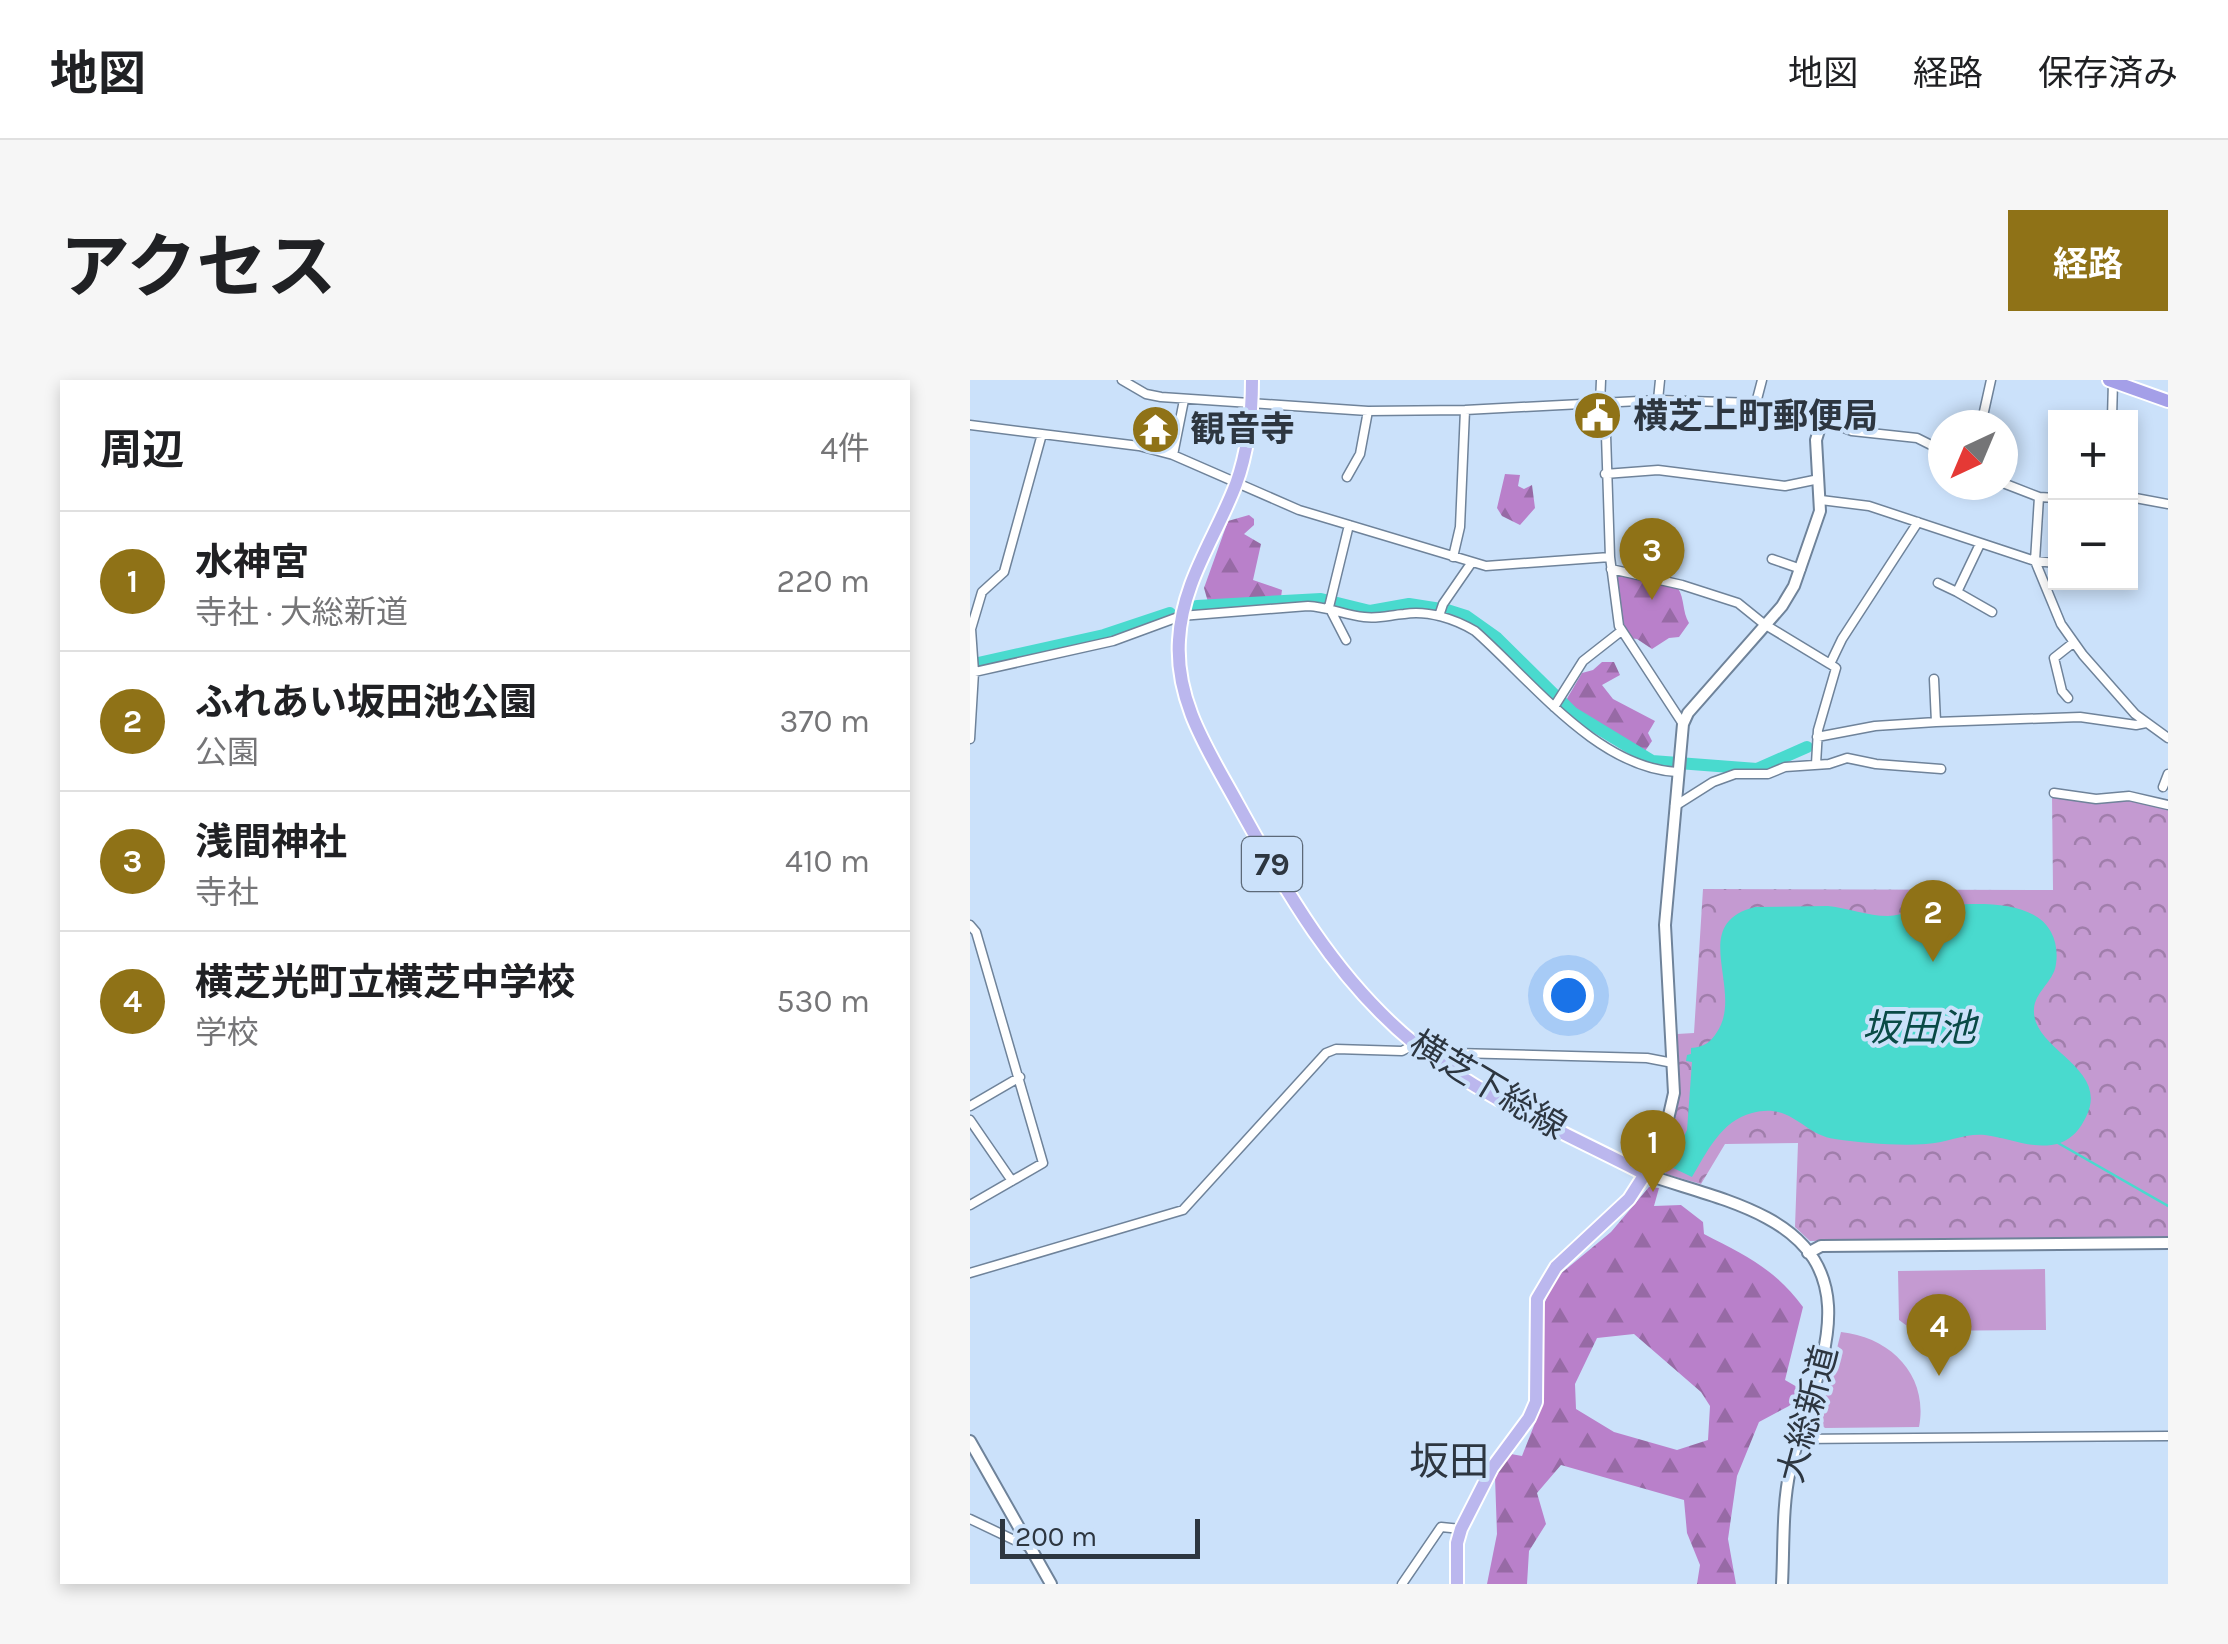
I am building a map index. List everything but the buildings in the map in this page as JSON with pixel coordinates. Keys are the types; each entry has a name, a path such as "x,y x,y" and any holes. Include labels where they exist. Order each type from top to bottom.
{"highway":[{"path":"2111,381 2168,402"}],"main road":[{"name":"横芝下総線","path":"1252,380 1252,404 1237,482 1194,574 1181,616 1180,670 1195,726 1320,942 1355,987 1436,1060 1489,1094 1646,1174"},
{"path":"1457,1584 1456,1544 1461,1528 1492,1468 1536,1402 1536,1314 1546,1280 1629,1199 1646,1174"}],"street":[{"path":"1122,380 1146,394 1184,400 1368,410 1465,410 1658,400 1756,403 1800,411 1852,432 1917,438 1928,443"},
{"path":"1602,380 1610,557 1620,632 1683,724"},
{"path":"1658,400 1660,380"},
{"path":"1756,403 1762,380"},
{"path":"1984,410 1991,380"},
{"path":"2111,381 2112,410"},
{"path":"1174,454 1184,400"},
{"path":"1347,477 1360,454 1368,410"},
{"path":"1453,557 1460,526 1465,410"},
{"path":"1646,1174 1670,1111 1674,1063 1665,924 1683,724 1688,713 1782,606 1801,568 1822,500 1816,440 1822,420"},
{"path":"970,425 1174,454 1299,510 1472,562 1498,567 1610,557"},
{"path":"970,739 970,629 985,587 1004,572 1042,434"},
{"path":"1606,474 1658,470 1784,486 1818,479"},
{"path":"2018,488 2048,498"},
{"path":"2039,497 2035,561 2061,624 2146,722 2168,738"},
{"path":"2138,499 2168,504"},
{"path":"1822,500 1869,506 2048,562"},
{"path":"1830,664 1918,522"},
{"path":"1346,640 1329,607 1349,525"},
{"path":"1957,592 1980,544"},
{"path":"1772,559 1801,568"},
{"path":"1439,616 1442,604 1472,562"},
{"path":"1611,570 1670,582 1738,603 1764,624 1836,668 1817,737 1816,764"},
{"path":"1938,583 1992,612"},
{"path":"972,672 1112,641 1181,616 1329,607 1358,617 1380,618 1409,612 1439,616 1475,631 1557,704 1576,727 1647,768 1678,772"},
{"path":"1557,704 1584,661 1620,632"},
{"path":"2062,694 2054,658 2074,643"},
{"path":"1934,679 1936,722"},
{"path":"1817,737 1875,726 1936,722 2080,717 2136,725 2146,722"},
{"path":"1675,806 1713,782 1735,774 1752,776 1784,767 1856,758 1876,764 1941,769"},
{"path":"2163,786 2168,774"},
{"path":"2054,793 2096,799 2129,796 2168,805"},
{"path":"970,926 975,929 1043,1163 970,1205"},
{"path":"970,1273 1182,1210 1326,1054 1336,1050 1402,1051 1415,1044"},
{"path":"1436,1060 1444,1053 1456,1052 1647,1058 1674,1063"},
{"path":"970,1106 1020,1077"},
{"path":"970,1120 1012,1181"},
{"name":"大総新道","path":"1646,1174 1768,1218 1808,1253 1826,1290 1830,1331 1786,1490 1782,1584"},
{"path":"1808,1253 1821,1246 2168,1243"},
{"path":"1798,1440 2168,1436"},
{"path":"970,1442 1050,1584"},
{"path":"970,1519 1030,1548"},
{"path":"1402,1584 1442,1527 1461,1528"}],"green space":[{"path":"1505,474 1520,475 1518,486 1524,489 1532,485 1535,508 1520,525 1502,516 1497,508"},
{"path":"1249,515 1254,525 1244,534 1261,544 1253,580 1282,590 1281,597 1208,602 1204,588 1228,521"},
{"path":"1615,574 1678,588 1689,623 1679,637 1669,638 1652,649 1629,638 1623,629"},
{"path":"1602,662 1614,662 1620,675 1602,685 1613,699 1655,721 1648,733 1652,741 1643,754 1565,702 1582,673"},
{"path":"2052,795 2129,799 2168,808 2168,1238 1810,1241 1795,1227 1798,1143 1725,1144 1701,1184 1666,1174 1662,1164 1678,1084 1677,1034 1694,1033 1703,889 2053,890"},
{"path":"1649,1187 1659,1188 1654,1206 1681,1205 1703,1222 1704,1234 1770,1273 1803,1307 1785,1380 1804,1391 1789,1406 1759,1422 1737,1476 1728,1539 1736,1584 1697,1584 1700,1565 1687,1533 1684,1500 1561,1465 1537,1493 1546,1524 1529,1551 1527,1584 1487,1584 1497,1534 1495,1477 1511,1454 1522,1456 1542,1405 1540,1316 1553,1280 1611,1232","holes":["1634,1334 1701,1392 1710,1406 1708,1440 1677,1450 1614,1432 1576,1409 1575,1384 1597,1338"]},
{"path":"2045,1269 2046,1330 1914,1331 1899,1320 1898,1271"},
{"path":"1841,1332 1875,1342 1902,1362 1918,1391 1919,1427 1825,1428 1819,1422"}],"water":[{"name":"坂田池","path":"1946,905 1997,905 2030,913 2042,921 2053,936 2056,960 2053,974 2037,998 2036,1023 2088,1085 2091,1100 2076,1133 2051,1145 1978,1135 1926,1144 1881,1144 1824,1136 1787,1115 1766,1111 1741,1117 1723,1130 1692,1177 1669,1166 1687,1130 1692,1062 1686,1061 1687,1055 1691,1048 1712,1039 1724,1015 1720,943 1724,928 1735,916 1755,907 1828,906 1888,916"}],"waterway":[{"path":"1197,606 1321,599 1370,611 1409,604 1447,610 1466,616 1497,638 1573,713 1652,761 1757,769 1807,747"},
{"path":"970,665 1104,635 1170,613"},
{"path":"2058,1143 2168,1206"}],"place":[{"name":"横芝上町郵便局","path":"1598,416"},
{"name":"観音寺","path":"1155,429"},
{"name":"浅間神社","path":"1652,600"},
{"name":"ふれあい坂田池公園","path":"1933,962"},
{"name":"水神宮","path":"1653,1192"},
{"name":"横芝光町立横芝中学校","path":"1939,1376"}],"district":[{"name":"坂田","path":"1449,1461"}]}
